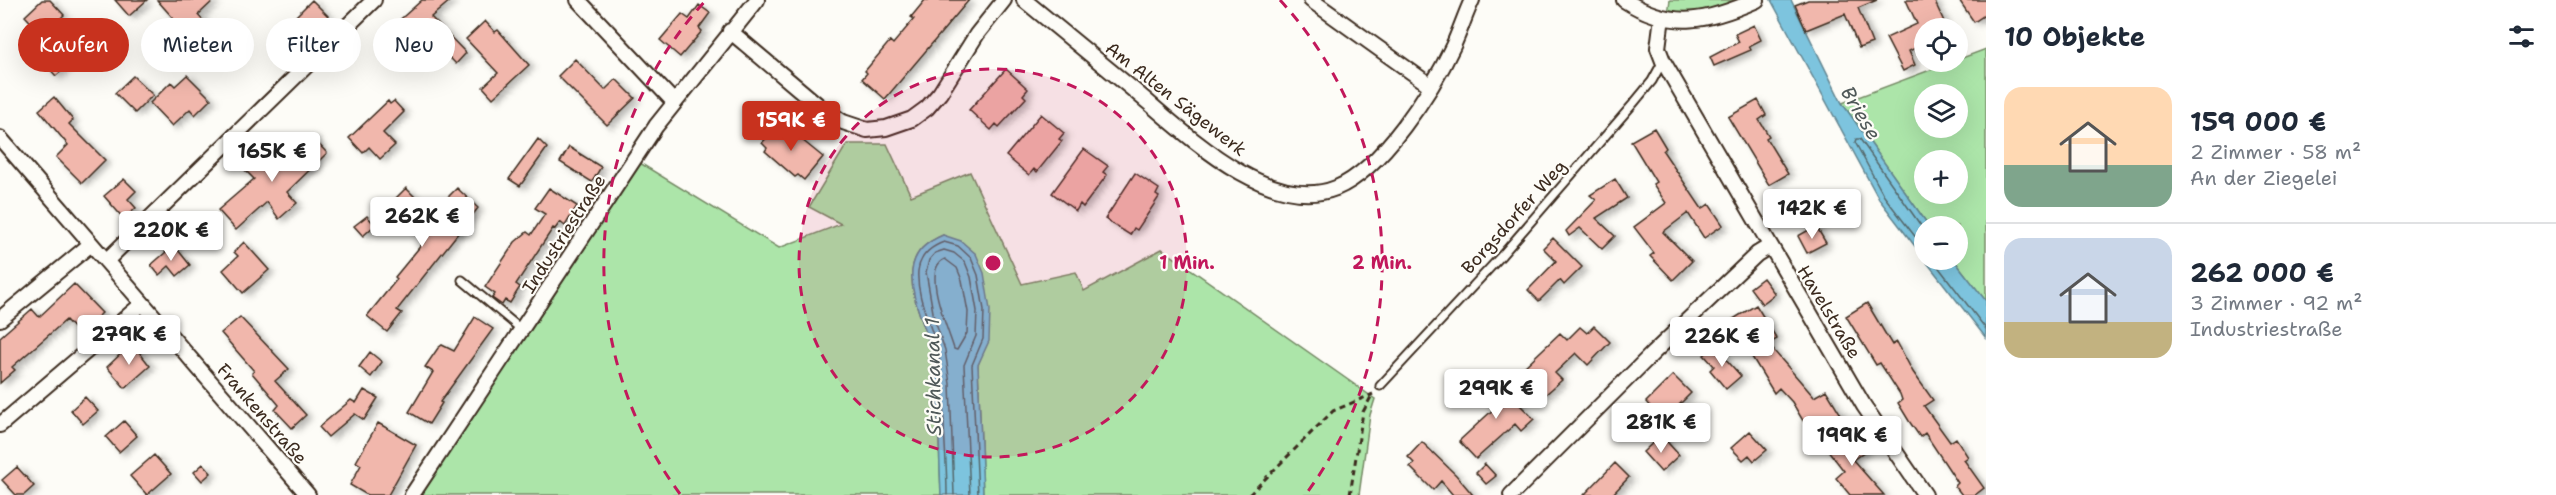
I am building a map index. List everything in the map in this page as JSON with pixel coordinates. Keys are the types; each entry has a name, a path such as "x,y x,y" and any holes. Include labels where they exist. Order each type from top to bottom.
{"street":[{"path":"106,261 374,0"},
{"path":"578,0 674,102"},
{"name":"Industriestraße","path":"412,495 674,102 757,0"},
{"path":"730,31 819,106 843,122 867,130 886,129 912,119 927,108 940,93 977,34 1004,0"},
{"name":"Am Alten Sägewerk","path":"1024,0 1220,160 1271,186 1313,194 1336,188 1353,179 1374,162 1402,129 1431,86 1453,47 1472,0"},
{"path":"1311,0 1431,86"},
{"path":"1624,0 1635,7 1662,17 1687,20 1711,18 1757,0"},
{"name":"Havelstraße","path":"1662,17 1658,48 1663,61 1864,406 1919,493"},
{"name":"Frankenstraße","path":"0,138 308,495"},
{"path":"0,319 91,244"},
{"path":"1511,495 1653,353 1757,254 1770,246"},
{"path":"0,425 142,304"}],"lane":[{"name":"Borgsdorfer Weg","path":"1380,386 1525,229 1653,81 1663,61"},
{"path":"462,280 522,330"}],"path":[{"path":"1350,495 1363,412 1380,386"},
{"path":"1249,495 1333,411 1372,395"}],"green space":[{"path":"1670,0 1749,0 1710,15 1668,14"},
{"path":"1986,49 1986,301 1962,270 1968,270 1968,216 1922,216 1842,103 1925,72 1968,72 1968,56"},
{"path":"847,144 887,144 911,196 970,172 1022,284 1076,272 1084,291 1162,249 1375,399 1370,415 1359,495 983,495 978,365 982,353 943,235 922,248 915,258 912,271 916,304 930,346 934,373 941,495 416,495 640,163 779,248 841,224 809,207"}],"water":[{"path":"1771,0 1791,0 1842,103 1922,216 1914,216 1914,245 1879,199"},
{"path":"943,235 961,241 976,254 984,273 990,310 989,341 978,365 983,495 941,495 934,373 930,346 916,304 912,271 915,258 922,248"},
{"path":"1933,270 1962,270 1986,301 1986,338"}],"building":[{"path":"42,0 50,0 64,15 61,18 27,18 25,16"},
{"path":"115,0 147,0 129,16"},
{"path":"157,0 214,0 198,15 201,18 173,18"},
{"path":"312,0 329,17 298,18 296,16"},
{"path":"422,0 451,0 432,18 402,18"},
{"path":"925,0 969,0 885,99 862,79 867,73 865,71 890,41 893,44 914,19 911,17"},
{"path":"1808,0 1877,0 1858,8 1872,43 1859,48 1845,14 1806,30 1795,5"},
{"path":"1906,0 1934,0 1942,18 1914,18"},
{"path":"1959,0 1986,0 1986,14 1974,22"},
{"path":"699,5 710,13 699,28 702,31 680,57 660,40 682,14 689,19"},
{"path":"485,21 495,32 498,30 529,65 493,98 483,87 498,73 466,39"},
{"path":"1754,25 1761,40 1749,46 1751,50 1714,66 1710,57 1739,42 1735,34"},
{"path":"1914,25 1914,49 1909,51 1914,66 1903,71 1886,38"},
{"path":"455,42 466,53 455,63"},
{"path":"575,59 605,90 616,79 635,98 607,125 558,76"},
{"path":"1006,69 1028,89 1023,95 1026,98 999,127 996,124 991,130 969,110"},
{"path":"187,75 211,99 195,115 190,109 172,126 150,103 171,82 175,86"},
{"path":"133,76 153,95 135,113 115,93"},
{"path":"54,97 73,120 69,124 105,160 82,183 56,157 68,145 39,110"},
{"path":"1758,100 1766,115 1759,120 1769,136 1766,138 1788,174 1769,185 1728,117"},
{"path":"388,101 390,104 394,101 404,112 383,133 395,145 380,159 369,147 363,153 349,138"},
{"path":"1041,114 1064,133 1059,139 1062,141 1037,172 1034,169 1029,175 1006,156"},
{"path":"780,122 823,157 804,180 798,175 795,177 765,151 767,148 762,143"},
{"path":"1654,128 1666,148 1663,151 1702,209 1709,204 1723,225 1704,238 1688,213 1663,232 1692,261 1673,280 1650,256 1654,253 1634,227 1666,203 1653,184 1656,182 1631,141"},
{"path":"310,135 327,153 287,192 297,203 279,219 267,202 236,230 218,210 254,179 242,167 262,148 278,165"},
{"path":"538,139 547,148 520,186 509,179"},
{"path":"569,147 601,167 592,182 560,162"},
{"path":"1084,149 1108,166 1103,172 1107,175 1083,207 1080,204 1076,211 1052,193"},
{"path":"1135,173 1159,189 1156,195 1159,197 1137,230 1134,228 1130,235 1105,219"},
{"path":"124,179 136,191 128,199 136,208 124,219 104,196"},
{"path":"1615,179 1627,198 1596,218 1615,236 1602,249 1580,228 1569,236 1566,231 1596,200 1590,195"},
{"path":"406,188 428,210 433,212 457,188 478,208 397,310 402,313 387,332 367,316 427,238 392,202"},
{"path":"549,188 577,206 565,226 560,222 555,229 553,228 516,284 520,287 510,303 505,300 502,305 492,298 495,294 485,287 515,242 527,232 531,235 545,214 535,208"},
{"path":"367,216 375,225 363,236 354,226"},
{"path":"1816,226 1826,243 1807,253 1798,236"},
{"path":"1553,238 1582,267 1564,285 1560,280 1539,301 1528,290 1556,261 1543,248"},
{"path":"244,242 269,270 243,293 223,270 238,256 234,252"},
{"path":"174,245 190,265 177,276 169,266 159,275 151,265"},
{"path":"1763,278 1775,294 1762,304 1750,288"},
{"path":"74,284 102,313 79,334 66,320 12,367 15,370 0,383 0,337 32,309 39,317"},
{"path":"1867,303 1892,345 1897,342 1913,372 1933,400 1924,406 1950,442 1956,438 1968,457 1964,460 1984,488 1975,495 1962,495 1955,486 1958,483 1925,433 1920,437 1909,421 1898,403 1902,400 1900,394 1880,363 1876,365 1846,316"},
{"path":"1756,305 1777,339 1768,344 1814,397 1826,390 1840,413 1809,431 1792,402 1779,388 1774,393 1730,321"},
{"path":"240,317 289,369 275,381 306,415 292,428 275,410 279,405 252,373 254,371 221,333"},
{"path":"475,317 493,329 440,402 442,403 429,424 409,412 433,372 425,367 442,345 454,351"},
{"path":"1594,326 1610,342 1588,365 1576,353 1555,373 1562,380 1545,395 1522,369 1560,333 1567,340 1580,327 1587,333"},
{"path":"132,343 150,366 125,388 107,367"},
{"path":"1714,346 1741,376 1726,389 1710,370 1714,366 1704,355"},
{"path":"370,352 382,362 371,377 359,367"},
{"path":"1673,375 1691,393 1670,414 1680,424 1640,426 1640,411 1653,410 1646,402"},
{"path":"1489,378 1503,393 1521,392 1519,404 1534,419 1521,431 1515,424 1476,459 1459,441 1497,406 1480,386"},
{"path":"364,390 378,398 364,420 355,414 328,437 319,427 351,400 356,403"},
{"path":"85,397 98,411 83,424 71,410"},
{"path":"124,421 137,436 119,452 106,437"},
{"path":"378,423 416,445 388,495 367,495 350,485 361,465 356,462"},
{"path":"1750,431 1767,450 1754,461 1749,455 1743,460 1731,448"},
{"path":"1851,431 1866,450 1853,460 1884,495 1850,495 1836,478 1844,471 1827,449"},
{"path":"1661,435 1679,455 1661,472 1643,452"},
{"path":"1422,442 1473,495 1453,495 1441,481 1433,490 1410,467 1414,463 1408,457"},
{"path":"154,455 171,474 147,495 130,476"},
{"path":"1615,463 1629,477 1612,495 1584,495"},
{"path":"203,464 211,473 202,481 194,472"},
{"path":"1485,464 1496,476 1486,484 1476,473"},
{"path":"17,467 34,486 24,495 16,495 2,480"}],"water label":[{"name":"Briese","path":"1861,113"},
{"name":"Stichkanal 1","path":"933,377"}]}
